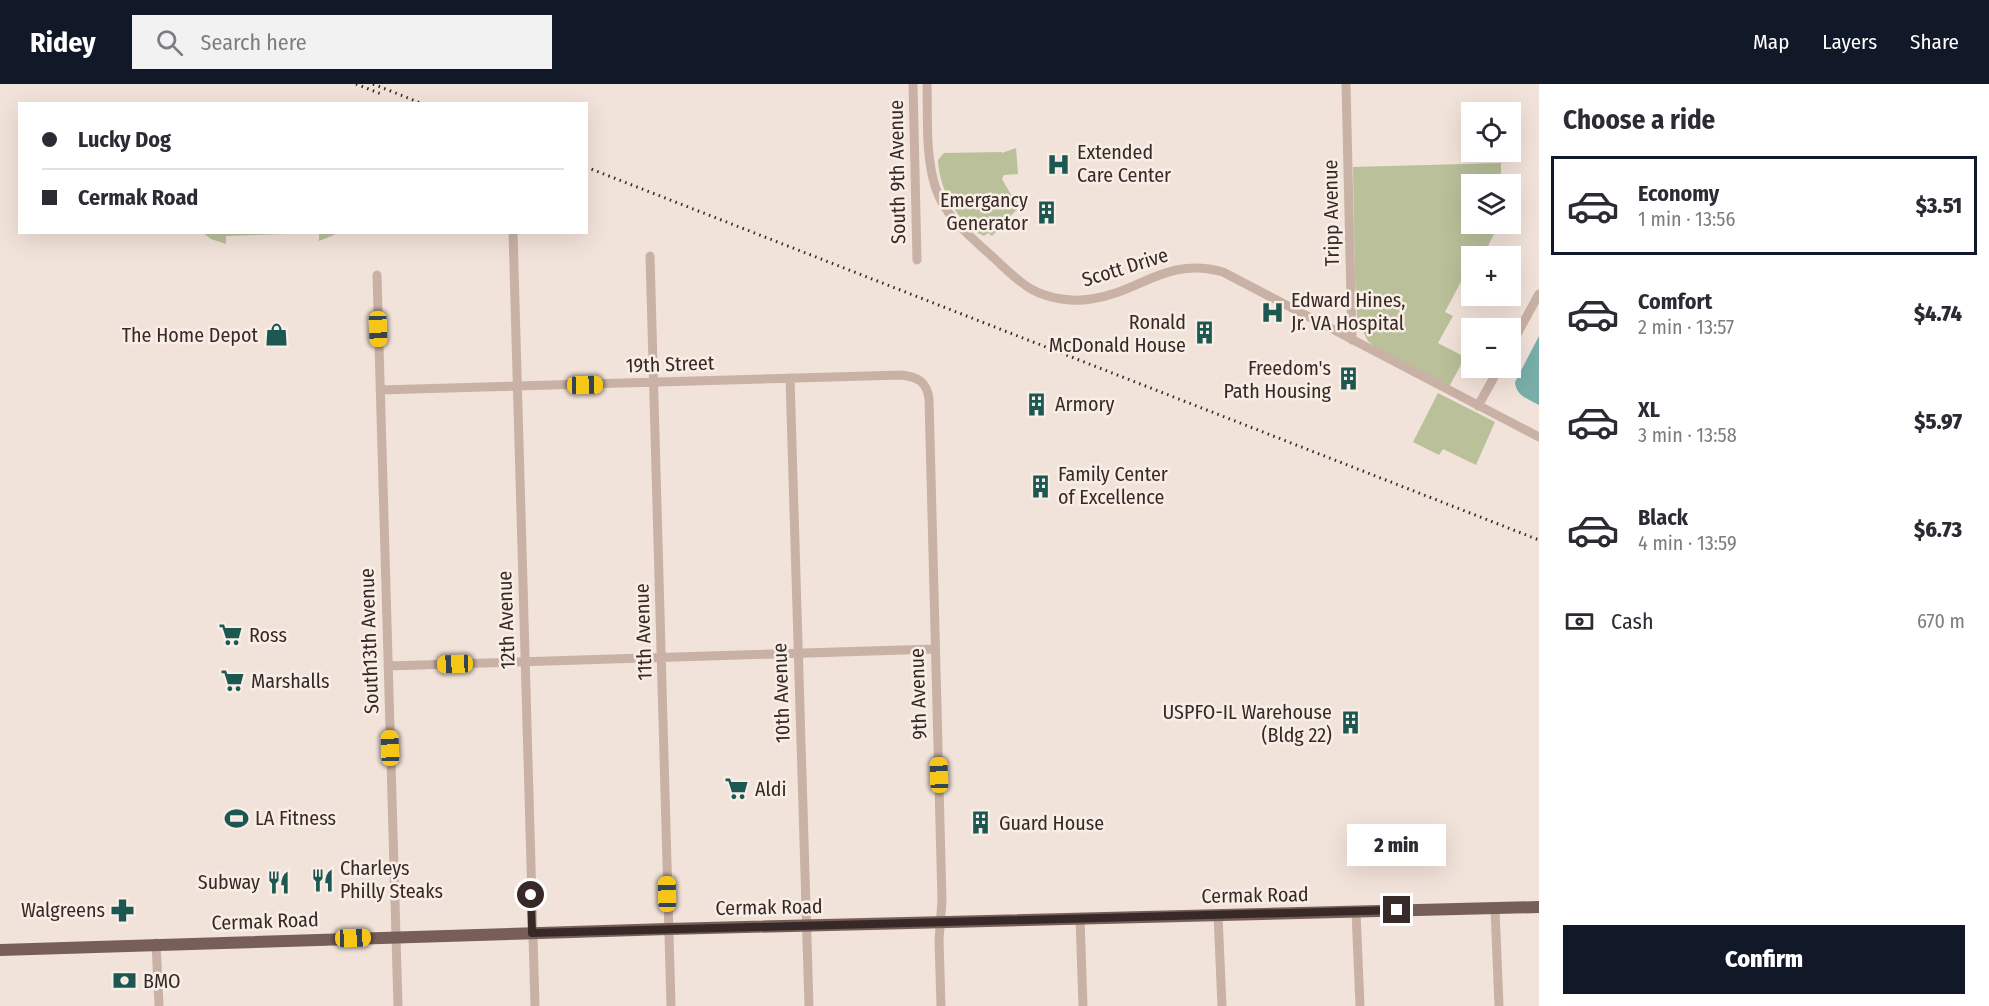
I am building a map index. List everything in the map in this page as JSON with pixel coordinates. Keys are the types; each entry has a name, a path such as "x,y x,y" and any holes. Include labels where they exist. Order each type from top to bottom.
{"main road":[{"name":"Cermak Road","path":"0,950 396,936 1539,907"}],"street":[{"name":"South 9th Avenue","path":"913,84 918,260"},
{"name":"Scott Drive","path":"927,84 929,158 937,190 945,208 963,231 1033,290 1063,299 1090,299 1112,294 1170,270 1213,269 1236,278 1539,437"},
{"name":"Tripp Avenue","path":"1346,84 1352,340"},
{"name":"12th Avenue","path":"513,234 535,1006"},
{"name":"11th Avenue","path":"650,256 671,1006"},
{"name":"South13th Avenue","path":"377,275 398,1006"},
{"path":"1521,327 1539,294"},
{"name":"19th Street","path":"380,390 901,375 923,381"},
{"name":"10th Avenue","path":"790,378 809,1006"},
{"path":"1478,406 1493,378"},
{"name":"9th Avenue","path":"923,381 929,399 942,901 939,940 941,1006"},
{"path":"388,666 935,649"},
{"path":"1495,908 1499,1006"},
{"path":"1356,911 1360,1006"},
{"path":"1218,915 1222,1006"},
{"path":"1080,918 1083,1006"},
{"path":"156,944 159,1006"}],"green space":[{"path":"1016,148 1018,174 1004,175 1002,179 1020,206 992,236 988,233 984,236 966,223 951,204 942,182 938,160 944,153 1002,153"},
{"path":"1501,163 1501,174 1461,174 1461,234 1494,234 1488,246 1461,246 1461,282 1445,312 1453,316 1438,343 1461,355 1461,364 1449,387 1378,350 1368,341 1361,328 1357,317 1355,279 1353,167"},
{"path":"204,234 288,234 226,236 226,244"},
{"path":"319,234 334,234 334,235 319,241"},
{"path":"1438,393 1495,422 1476,465 1443,449 1439,455 1413,442"}],"water":[{"path":"1539,336 1539,405 1518,391 1515,382 1517,378 1521,378 1521,370"}],"railway":[{"path":"356,84 381,94"},
{"path":"373,84 418,102"},
{"path":"588,168 1539,540"}],"place":[{"name":"Extended Care Center","path":"1059,164"},
{"name":"Emergancy Generator","path":"1046,212"},
{"name":"Edward Hines, Jr. VA Hospital","path":"1273,312"},
{"name":"Ronald McDonald House","path":"1204,333"},
{"name":"The Home Depot","path":"276,335"},
{"name":"Freedom's Path Housing","path":"1349,379"},
{"name":"Armory","path":"1037,404"},
{"name":"Family Center of Excellence","path":"1040,486"},
{"name":"Ross","path":"231,635"},
{"name":"Marshalls","path":"233,681"},
{"name":"USPFO-IL Warehouse (Bldg 22)","path":"1350,723"},
{"name":"Aldi","path":"737,789"},
{"name":"LA Fitness","path":"237,818"},
{"name":"Guard House","path":"981,823"},
{"name":"Charleys Philly Steaks","path":"322,880"},
{"name":"Subway","path":"278,882"},
{"name":"Walgreens","path":"123,910"},
{"name":"BMO","path":"125,981"}],"route":[{"path":"531,895 532,933 1397,910"}]}
